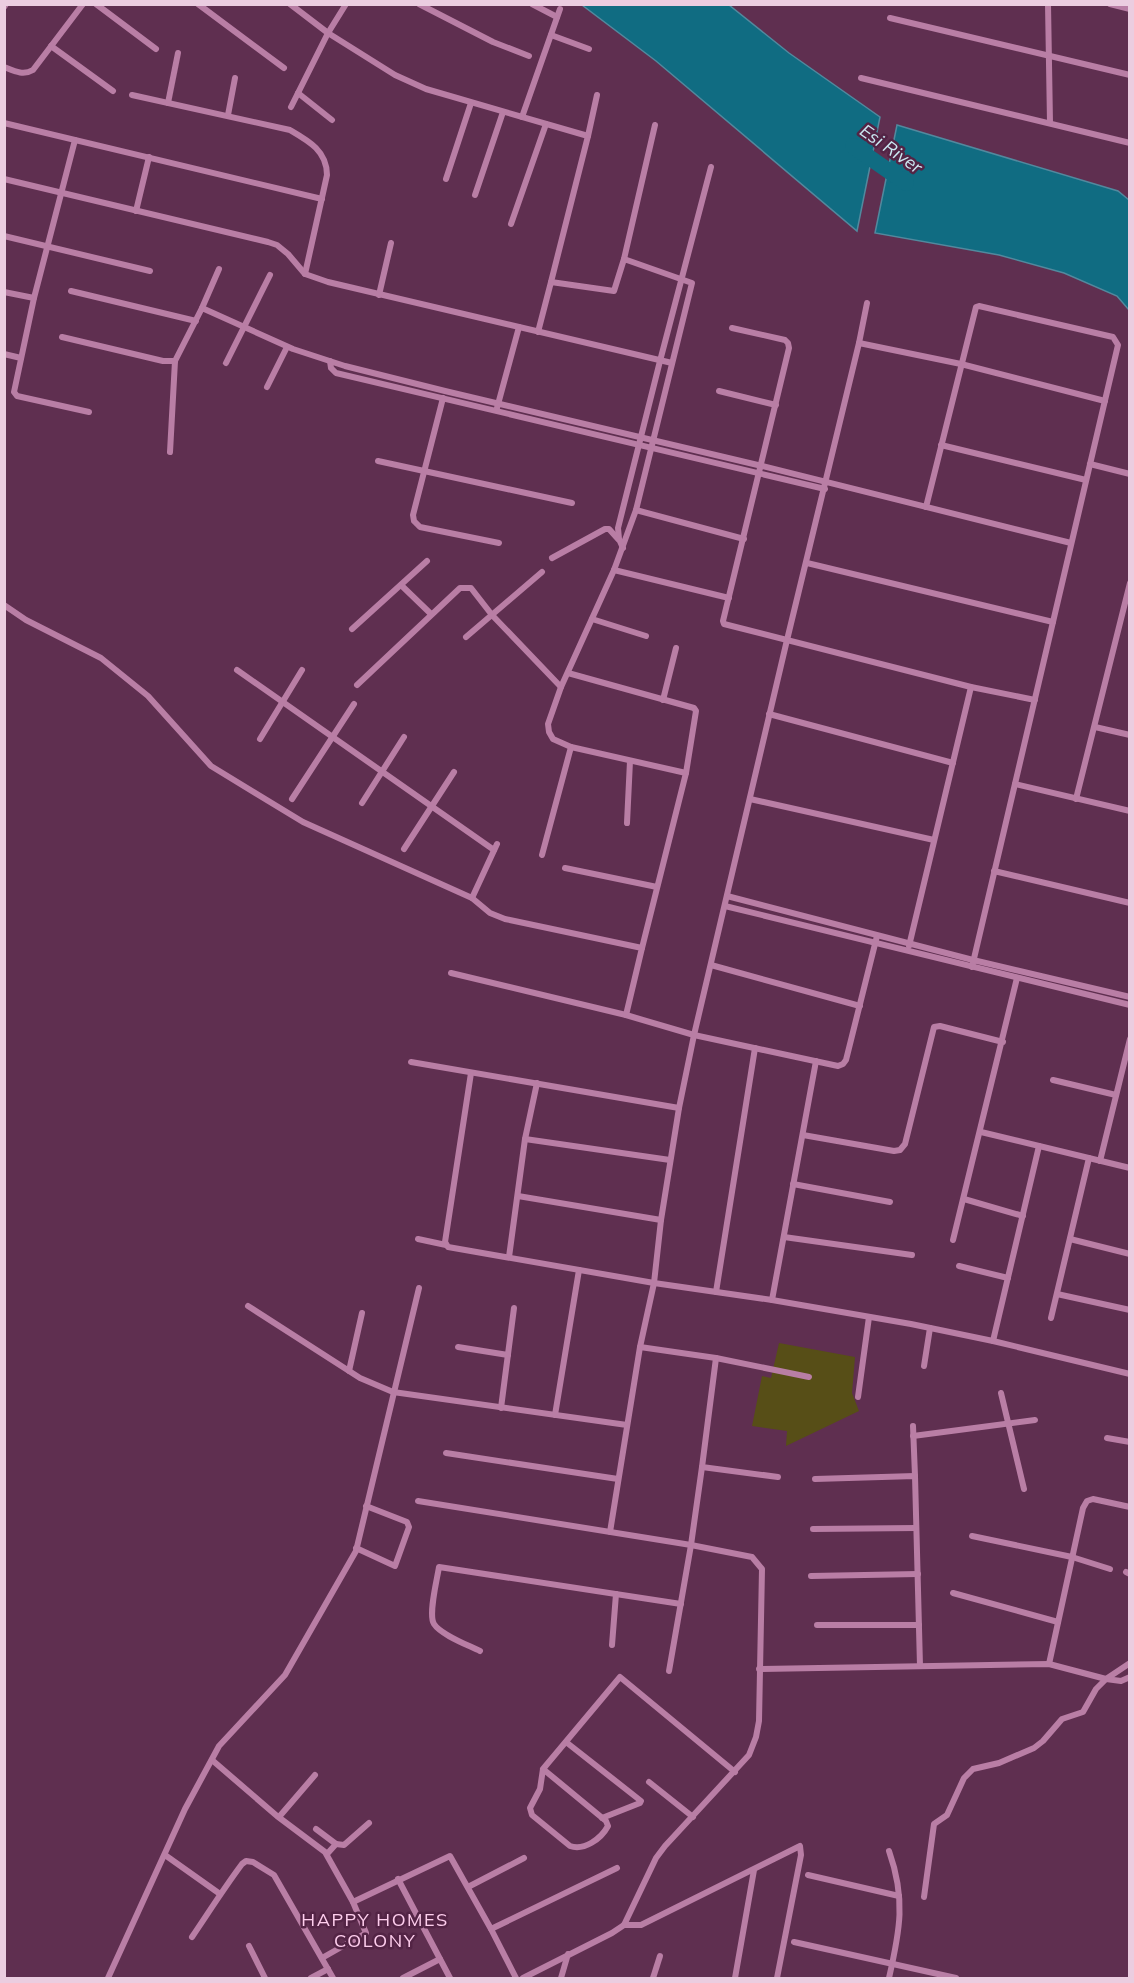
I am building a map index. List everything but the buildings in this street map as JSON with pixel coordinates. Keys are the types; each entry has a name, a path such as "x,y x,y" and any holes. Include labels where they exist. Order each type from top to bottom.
{"street":[{"path":"4,68 28,73 33,70 83,4"},
{"path":"96,4 156,49"},
{"path":"198,4 284,68"},
{"path":"290,4 328,33 395,75 426,89 588,136"},
{"path":"291,107 328,33 346,4"},
{"path":"419,4 493,42 529,56"},
{"path":"532,4 557,17"},
{"path":"1048,4 1050,123"},
{"path":"1110,4 1130,9"},
{"path":"522,117 560,9"},
{"path":"890,18 1130,75"},
{"path":"551,35 589,50"},
{"path":"51,46 113,91"},
{"path":"168,103 178,53"},
{"path":"228,115 235,78"},
{"path":"861,78 1130,143"},
{"path":"298,93 332,120"},
{"path":"132,95 290,130 309,141 320,152 327,165 327,175 305,274"},
{"path":"538,332 597,95"},
{"path":"446,179 471,103"},
{"path":"475,195 503,112"},
{"path":"4,123 322,199"},
{"path":"511,224 546,124"},
{"path":"551,282 614,291 624,259 655,125"},
{"path":"75,140 34,298 15,395 89,412"},
{"path":"136,211 149,158"},
{"path":"623,548 618,528 711,167"},
{"path":"4,179 277,245 305,274 379,295 672,363"},
{"path":"4,236 150,271"},
{"path":"379,295 391,243"},
{"path":"624,259 692,283 636,510 614,570 561,687 548,724 553,739 571,747 687,773"},
{"path":"170,452 175,361 219,269"},
{"path":"226,363 270,274"},
{"path":"71,291 196,321"},
{"path":"4,292 34,298"},
{"path":"610,1532 640,1347 654,1283 660,1220 670,1160 694,1035 769,714 860,342 867,303"},
{"path":"926,507 974,310 979,306 1113,337 1118,345 973,964"},
{"path":"202,308 287,347 330,361 1071,543"},
{"path":"495,412 519,327"},
{"path":"732,328 784,340 788,343 789,348 723,621 727,627 971,687 1035,700"},
{"path":"62,337 163,361 175,361"},
{"path":"860,342 961,364 1105,401"},
{"path":"267,387 287,347"},
{"path":"4,354 21,358"},
{"path":"330,361 331,368 336,373 825,489"},
{"path":"445,391 423,471 413,515 414,521 420,527 499,543"},
{"path":"719,391 776,405"},
{"path":"940,445 1086,480"},
{"path":"378,461 572,503"},
{"path":"1090,464 1130,474"},
{"path":"636,510 744,539"},
{"path":"552,558 605,529 609,529 619,539"},
{"path":"352,629 427,561"},
{"path":"807,563 1053,622"},
{"path":"614,570 729,598"},
{"path":"466,637 543,572"},
{"path":"1076,799 1130,583"},
{"path":"401,585 431,614"},
{"path":"357,685 431,614 465,586 471,588 492,615 561,687"},
{"path":"4,605 26,620 101,658 148,696 211,766 303,822 472,898 490,913 505,919 642,948"},
{"path":"592,619 646,636"},
{"path":"663,700 676,648"},
{"path":"237,670 332,738 495,847 472,898"},
{"path":"260,739 302,670"},
{"path":"568,673 694,708 696,711 687,773 626,1015"},
{"path":"908,947 971,687"},
{"path":"292,799 354,704"},
{"path":"769,714 952,763"},
{"path":"1095,726 1130,735"},
{"path":"362,803 404,737"},
{"path":"542,855 571,747"},
{"path":"627,823 630,761"},
{"path":"404,849 454,772"},
{"path":"1015,784 1130,811"},
{"path":"750,799 934,840"},
{"path":"565,868 657,887"},
{"path":"994,871 1130,903"},
{"path":"727,896 876,940"},
{"path":"725,906 973,964 1130,997"},
{"path":"451,973 626,1015 694,1035 837,1066 846,1060 876,940"},
{"path":"973,964 1017,978 1130,1005"},
{"path":"711,965 860,1006"},
{"path":"953,1240 1017,978"},
{"path":"803,1135 894,1151 900,1150 905,1144 934,1027 940,1026 1002,1042"},
{"path":"1100,1161 1130,1039"},
{"path":"716,1292 755,1047"},
{"path":"772,1300 816,1061"},
{"path":"411,1062 679,1108"},
{"path":"446,1245 471,1073"},
{"path":"1053,1080 1116,1095"},
{"path":"509,1257 525,1139 537,1083"},
{"path":"981,1132 1130,1168"},
{"path":"525,1139 670,1160"},
{"path":"993,1341 1039,1146"},
{"path":"1051,1318 1089,1158"},
{"path":"793,1184 890,1202"},
{"path":"519,1196 660,1220"},
{"path":"964,1200 1023,1216"},
{"path":"784,1237 912,1256"},
{"path":"418,1239 448,1247 579,1270 772,1300 930,1328 1130,1374"},
{"path":"1070,1239 1130,1254"},
{"path":"958,1266 1008,1278"},
{"path":"555,1415 579,1270"},
{"path":"108,1978 185,1809 219,1746 285,1675 356,1548 419,1288"},
{"path":"1057,1294 1130,1310"},
{"path":"248,1306 367,1382 393,1392 627,1425"},
{"path":"501,1407 513,1308"},
{"path":"349,1371 362,1313"},
{"path":"858,1397 869,1317"},
{"path":"924,1366 930,1328"},
{"path":"458,1347 508,1355"},
{"path":"640,1347 716,1358 809,1377"},
{"path":"669,1671 691,1545 716,1358"},
{"path":"1001,1393 1024,1489"},
{"path":"914,1436 1035,1420"},
{"path":"913,1426 920,1666"},
{"path":"1107,1438 1130,1442"},
{"path":"446,1453 618,1479"},
{"path":"702,1467 778,1477"},
{"path":"815,1479 915,1476"},
{"path":"1049,1664 1083,1508 1093,1499 1130,1507"},
{"path":"418,1501 753,1557 762,1569 759,1721 749,1755 656,1858 624,1925 523,1978"},
{"path":"356,1548 395,1566 409,1527 407,1522 366,1506"},
{"path":"364,1517 372,1519"},
{"path":"813,1529 916,1528"},
{"path":"972,1536 1072,1557 1110,1569"},
{"path":"359,1538 367,1540"},
{"path":"480,1651 442,1632 434,1624 431,1616 439,1567 681,1604"},
{"path":"811,1576 918,1574"},
{"path":"953,1593 1058,1622"},
{"path":"612,1644 616,1594"},
{"path":"817,1625 919,1625"},
{"path":"924,1897 934,1824 947,1815 969,1772 979,1767 999,1763 1034,1748 1043,1741 1056,1723 1083,1712 1096,1689 1106,1679 1130,1663"},
{"path":"759,1669 1049,1664 1106,1679 1121,1681 1130,1677"},
{"path":"543,1769 602,1818 608,1826 587,1846 577,1848 570,1846 532,1815 530,1808 540,1789 543,1769 620,1677 735,1772"},
{"path":"566,1742 641,1801 602,1818"},
{"path":"212,1760 327,1854 366,1933 322,1958"},
{"path":"279,1817 315,1775"},
{"path":"649,1782 693,1817"},
{"path":"316,1829 336,1844 344,1845 369,1823"},
{"path":"327,1854 336,1844"},
{"path":"624,1925 641,1925 800,1846 801,1855 777,1978"},
{"path":"889,1851 901,1907 889,1978"},
{"path":"165,1855 220,1893"},
{"path":"352,1902 450,1856 516,1978"},
{"path":"468,1887 524,1858"},
{"path":"192,1937 220,1893 246,1861 253,1862 274,1875 333,1978"},
{"path":"491,1929 617,1868"},
{"path":"735,1978 754,1870"},
{"path":"808,1875 899,1896"},
{"path":"398,1879 450,1978"},
{"path":"794,1942 956,1978"},
{"path":"249,1946 265,1978"},
{"path":"561,1978 568,1954"},
{"path":"653,1978 660,1956"},
{"path":"403,1978 440,1959"},
{"path":"311,1978 328,1969"}],"shaded area":[{"path":"779,1343 855,1357 852,1393 859,1411 786,1446 787,1431 752,1426 762,1376 771,1378"}],"water":[{"path":"582,5 729,5 789,53 880,117 857,231 656,61"},
{"path":"897,125 1118,191 1129,200 1129,310 1117,296 1064,273 999,255 875,233"}],"waterway":[{"name":"Esi River","path":"853,146 906,183"}],"district":[{"name":"HAPPY HOMES COLONY","path":"375,1930"}]}
